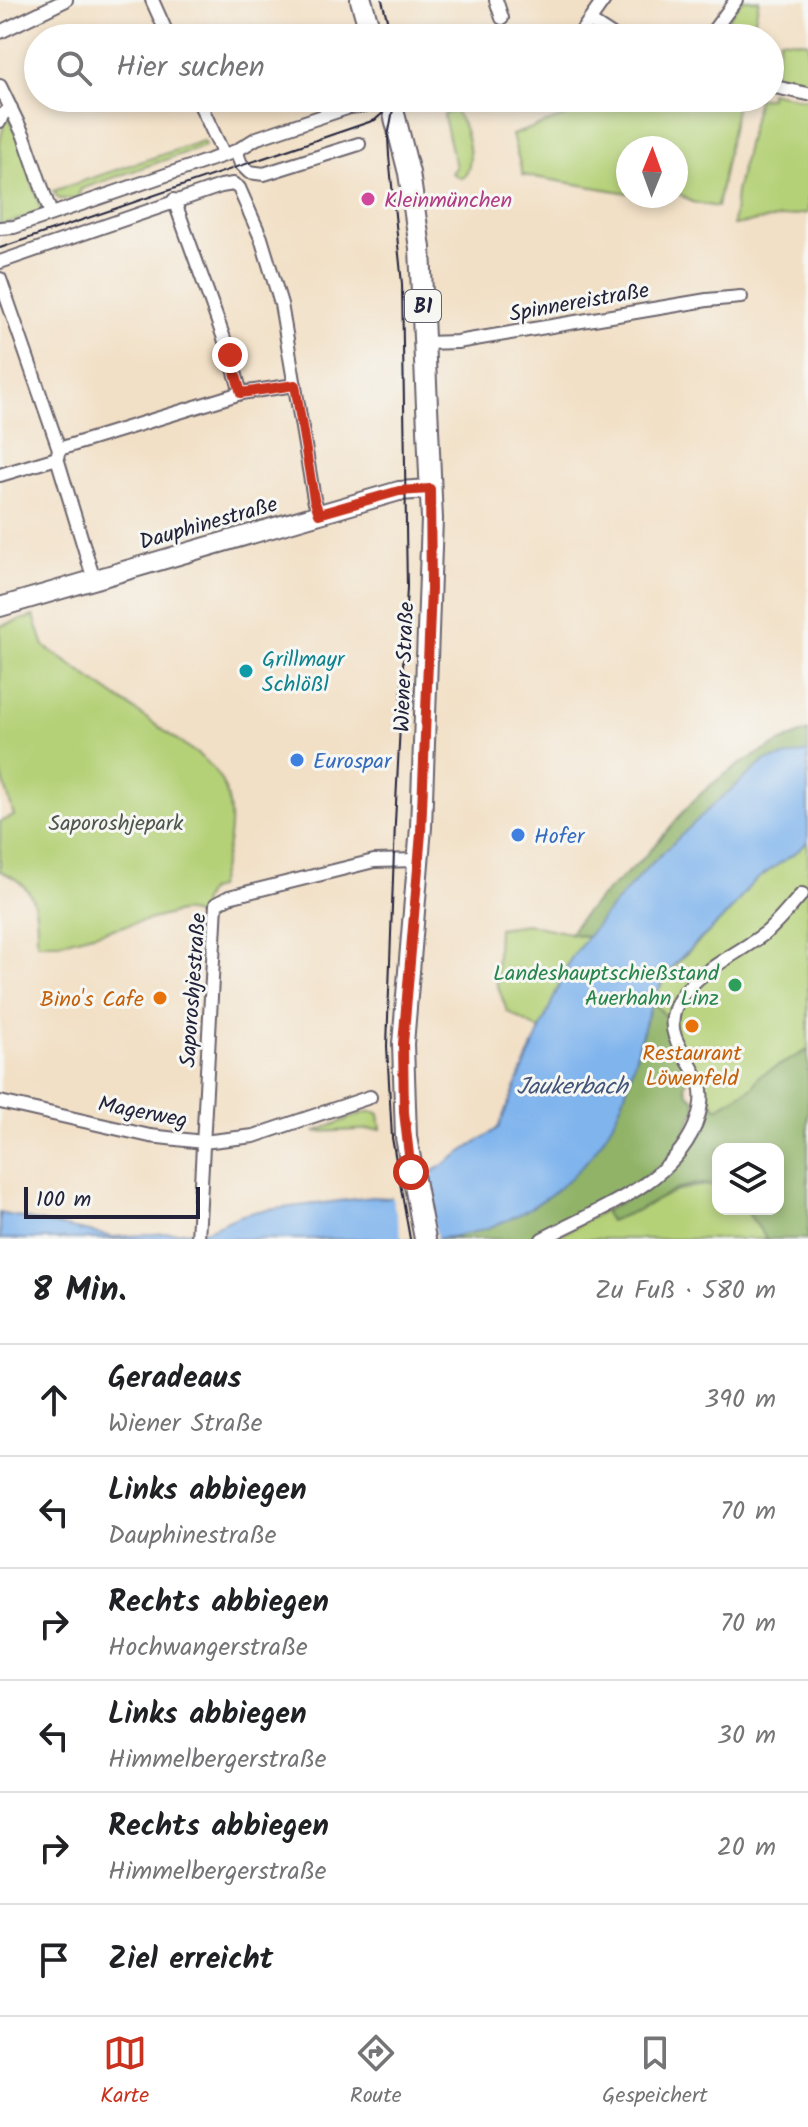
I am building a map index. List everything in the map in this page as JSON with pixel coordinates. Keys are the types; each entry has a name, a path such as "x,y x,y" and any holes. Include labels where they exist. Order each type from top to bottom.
{"main road":[{"path":"361,0 368,24"},
{"name":"Wiener Straße","path":"393,112 409,173 417,223 430,489 431,589 419,860 403,1044 404,1112 411,1172 425,1239"},
{"name":"Dauphinestraße","path":"0,607 399,491 430,489"}],"street":[{"path":"0,32 66,0"},
{"path":"152,0 163,24"},
{"path":"496,0 502,18"},
{"path":"588,24 604,0"},
{"path":"718,24 736,0"},
{"path":"590,21 595,24"},
{"path":"0,86 24,136 51,214"},
{"path":"784,89 808,94"},
{"path":"0,121 11,108"},
{"path":"204,112 224,155 249,172 264,174 359,144"},
{"path":"0,228 14,227 224,155 257,138 335,112"},
{"path":"0,262 174,200 233,184 243,193 261,238 281,304 319,514"},
{"path":"174,200 241,393"},
{"path":"0,279 58,454 94,580"},
{"name":"Spinnereistraße","path":"425,343 457,342 741,297"},
{"path":"0,475 241,393 295,385"},
{"name":"Saporoshjestraße","path":"198,1239 216,904 229,897 374,861 419,860"},
{"path":"542,1239 637,1189 667,1167 684,1149 698,1118 701,1090 698,1078 676,1041 673,1027 674,1012 681,996 698,978 769,929 802,894"},
{"name":"Magerweg","path":"0,1102 150,1136 203,1142 254,1136 370,1097"}],"green space":[{"path":"742,0 759,0 754,24 724,24"},
{"path":"784,39 808,42 808,90 784,85"},
{"path":"784,95 808,100 808,213 733,225 736,192 755,112 784,112"},
{"path":"455,112 463,125 470,153 464,177 452,173 456,167 444,114"},
{"path":"579,112 735,112 717,207 688,200 688,136 616,136 616,191 523,175 512,135"},
{"path":"9,117 42,213 0,225 0,141 5,120"},
{"path":"203,141 205,146 81,189 77,199 59,199 53,191"},
{"name":"Saporoshjepark","path":"34,616 44,646 200,756 223,784 230,817 229,835 217,888 209,890 203,900 201,924 193,914 179,912 58,943 37,943 35,908 28,891 0,871 0,822 14,816 0,769 0,626"},
{"path":"808,731 808,752 765,761 647,868 588,937 570,933 595,903 643,858 711,785 757,754"},
{"name":"Landeshauptschießstand Auerhahn Linz","path":"808,842 808,1050 760,1076 753,1087 716,1109 694,1065 652,1001 671,969 732,909 751,884"},
{"path":"527,924 588,937 570,960 540,1030 507,1011 496,981 498,928"},
{"path":"652,1001 668,1019 677,1036 687,1072 685,1085 696,1107 679,1146 663,1164 634,1184 528,1239 439,1239 457,1237 622,1102"},
{"path":"808,1050 808,1239 767,1239 749,1215 784,1215 784,1143 712,1143 712,1186 699,1184 671,1192 610,1221 604,1211 649,1186 679,1163 709,1108 714,1104 717,1108 753,1087 759,1076"},
{"path":"366,1112 379,1114 381,1129 314,1132"},
{"path":"712,1185 712,1215 749,1215 767,1239 554,1239 604,1211 610,1220 672,1193"}],"water":[{"name":"Jaukerbach","path":"808,752 808,842 754,882 731,910 670,970 653,1001 628,1085 609,1130 592,1155 571,1177 523,1212 466,1234 436,1239 0,1239 0,1213 113,1237 208,1230 258,1211 372,1197 390,1198 407,1189 498,1128 570,960 602,918 647,868 765,761"}],"pier":[{"path":"423,1174 437,1239 402,1239 391,1193"}],"tram line":[{"path":"382,0 388,24"},
{"path":"0,248 375,120 384,112"},
{"path":"392,112 388,137 402,284 407,587 387,1046 392,1138 410,1239"}],"place":[{"name":"Kleinmünchen","path":"368,199"},
{"name":"Grillmayr Schlößl","path":"246,671"},
{"name":"Eurospar","path":"297,760"},
{"name":"Hofer","path":"518,835"},
{"name":"Landeshauptschießstand Auerhahn Linz","path":"735,985"},
{"name":"Bino's Cafe","path":"160,998"},
{"name":"Restaurant Löwenfeld","path":"692,1026"}],"route":[{"path":"230,355 241,393 295,385 319,514 399,491 430,489 431,589 421,833 403,1044 404,1112 411,1172"}]}
